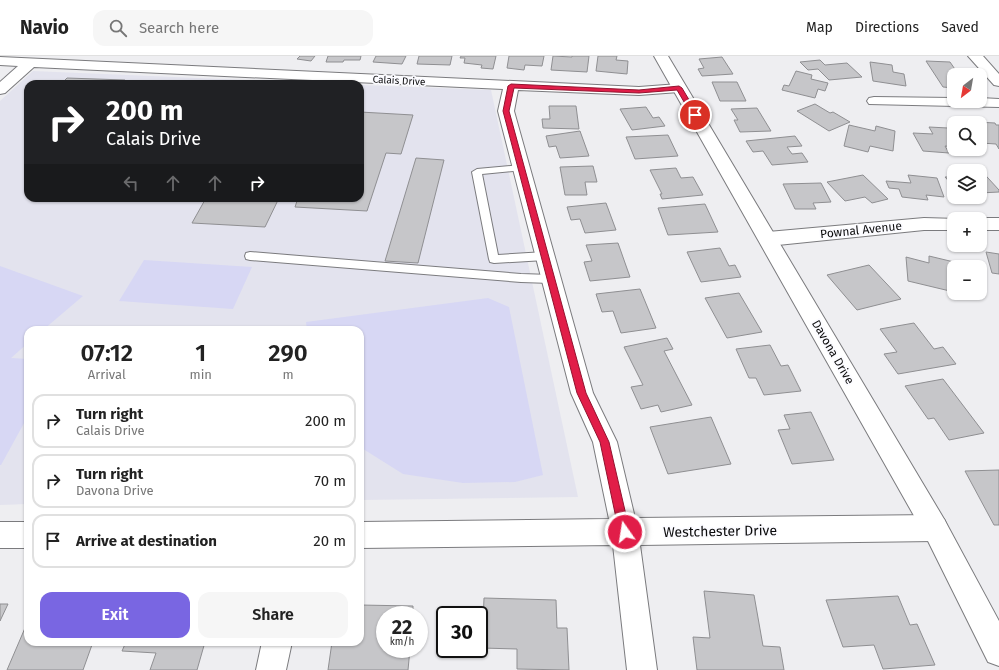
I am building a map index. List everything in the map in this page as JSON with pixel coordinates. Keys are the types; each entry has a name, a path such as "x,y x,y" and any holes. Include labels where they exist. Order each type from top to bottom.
{"street":[{"name":"Davona Drive","path":"661,56 936,528 999,651"},
{"path":"975,56 999,82"},
{"name":"Calais Drive","path":"0,61 511,86 639,91 679,88"},
{"path":"0,90 31,62"},
{"path":"511,86 506,111 582,393 604,442 625,532 642,670"},
{"path":"874,101 999,103"},
{"name":"Pownal Avenue","path":"768,239 924,224 947,224"},
{"path":"987,224 999,224"},
{"name":"Westchester Drive","path":"364,535 936,528"},
{"path":"0,535 24,535"},
{"path":"271,670 276,646"}],"lane":[{"path":"521,168 477,172 494,259 545,256"},
{"path":"250,256 551,279"}],"shaded area":[{"path":"33,71 246,80 24,80 24,202 364,202 364,85 491,90 578,497 364,500 364,326 24,326 24,504 0,505 0,101"},
{"path":"144,260 252,267 233,309 119,301"},
{"path":"0,266 83,296 48,326 24,326 24,347 11,358 24,359 24,423 0,465"},
{"path":"488,298 509,307 543,475 515,482 463,483 403,474 364,450 364,326 306,326 306,322"}],"building":[{"path":"300,56 315,56 311,61 297,59"},
{"path":"328,56 361,56 360,60 326,62"},
{"path":"376,56 406,56 402,64 373,62"},
{"path":"419,56 452,56 450,65 417,64"},
{"path":"461,56 496,56 493,69 481,68 482,65 464,63 465,58 460,58"},
{"path":"509,56 544,56 542,66 525,65 524,70 507,68"},
{"path":"553,56 589,56 587,72 551,70"},
{"path":"598,56 617,56 616,60 628,61 627,74 596,71"},
{"path":"722,57 733,74 702,76 698,69 704,68 699,59"},
{"path":"820,60 825,65 847,63 862,77 829,80 818,69 808,70 800,62"},
{"path":"926,61 950,62 954,68 947,68 947,87 943,87"},
{"path":"870,62 892,65 893,72 904,74 906,86 873,81"},
{"path":"796,71 812,75 811,79 828,83 825,91 818,89 815,98 782,90 784,85 789,86"},
{"path":"67,78 125,80 65,80"},
{"path":"712,82 737,82 746,101 720,101"},
{"path":"815,104 850,122 829,131 797,111"},
{"path":"549,106 576,106 579,129 543,128 542,119 550,119"},
{"path":"646,107 653,118 659,117 665,126 632,130 620,109"},
{"path":"757,108 771,131 740,132 734,120 738,120 731,109"},
{"path":"364,112 413,115 401,154 386,153 367,211 295,207 297,202 364,202"},
{"path":"987,123 999,125 999,149 996,144 987,143"},
{"path":"849,125 875,131 876,126 895,131 893,151 870,146 868,152 844,146"},
{"path":"929,127 947,128 947,146 945,146 947,153 923,151 913,133 933,134"},
{"path":"580,131 589,156 560,158 556,146 549,147 546,136"},
{"path":"668,135 678,156 635,159 626,137"},
{"path":"795,136 802,146 787,147 792,154 802,153 808,162 772,165 763,151 753,152 746,141"},
{"path":"416,158 444,160 418,263 385,261"},
{"path":"593,166 597,182 585,182 587,195 565,195 560,167"},
{"path":"676,168 681,178 693,177 703,195 662,199 660,194 662,194 650,170"},
{"path":"863,175 888,199 872,203 865,197 845,201 827,182"},
{"path":"908,175 937,178 944,197 926,195 928,200 902,197 899,189 889,188 886,181 911,183"},
{"path":"987,177 999,190 999,192 987,193"},
{"path":"821,183 831,202 813,203 816,209 795,209 783,184"},
{"path":"204,202 277,202 265,227 192,223"},
{"path":"606,203 616,230 585,233 580,219 571,220 567,207"},
{"path":"705,204 718,232 668,235 658,208"},
{"path":"618,243 630,277 590,281 584,262 592,261 586,245"},
{"path":"720,248 729,266 735,265 741,277 701,282 687,252"},
{"path":"986,252 999,254 999,274 992,273"},
{"path":"929,256 947,260 947,290 908,281 906,257 929,263"},
{"path":"869,265 901,299 857,310 827,275"},
{"path":"640,289 656,328 621,333 613,311 602,312 596,294"},
{"path":"739,293 762,332 727,338 705,298"},
{"path":"914,323 934,349 943,347 956,364 898,374 884,354 897,352 880,329"},
{"path":"667,338 673,349 664,351 692,405 661,412 658,405 641,409 631,387 643,385 624,347"},
{"path":"770,345 781,366 788,365 801,391 764,395 756,378 749,378 736,349"},
{"path":"943,379 984,433 949,440 934,418 928,419 905,386"},
{"path":"811,412 834,460 792,464 778,430 790,429 784,415"},
{"path":"711,417 731,464 668,474 650,427"},
{"path":"999,470 999,525 994,525 965,471"},
{"path":"704,591 754,595 763,646 780,647 784,670 697,670 693,637 710,638"},
{"path":"898,596 910,625 917,624 935,665 883,669 874,645 843,647 826,600"},
{"path":"484,598 556,600 557,628 567,628 569,670 517,669 517,649 488,648 488,606 484,606"},
{"path":"0,604 8,604 0,621"},
{"path":"364,605 413,606 376,606 376,658 409,658 408,670 328,670 331,646 364,646"},
{"path":"24,630 24,646 92,646 83,670 7,670"},
{"path":"124,646 204,646 197,670 150,670 156,653 122,651"}],"route":[{"path":"625,532 604,442 582,393 506,111 511,86 639,91 679,88 695,115"}]}
